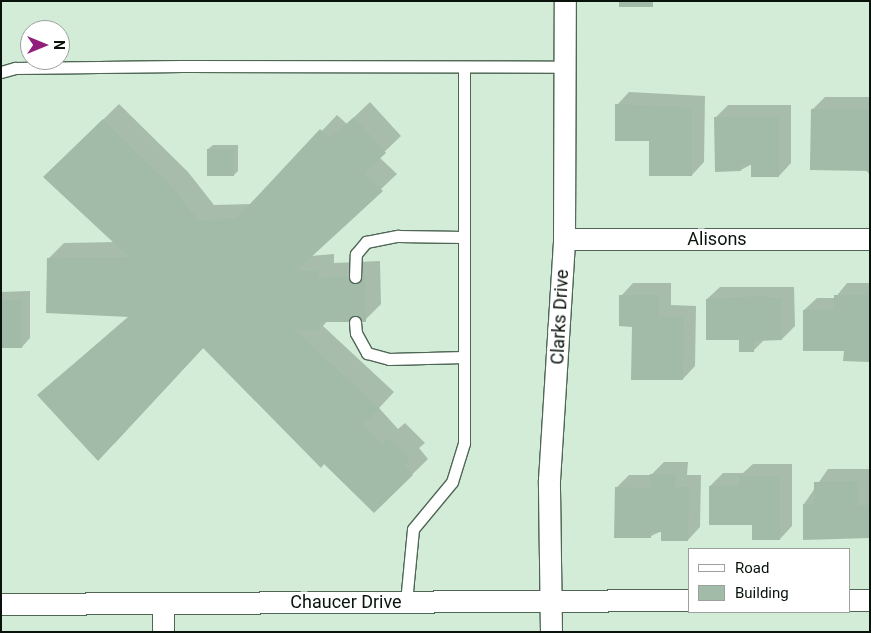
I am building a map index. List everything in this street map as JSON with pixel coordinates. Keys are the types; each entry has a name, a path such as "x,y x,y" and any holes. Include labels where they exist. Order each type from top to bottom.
{"street":[{"name":"Clarks Drive","path":"551,632 549,480 564,239 565,1"},
{"name":"Alisons","path":"564,239 870,239"},
{"name":"Chaucer Drive","path":"1,604 688,600"},
{"path":"851,600 870,600"},
{"path":"163,603 163,632"}],"lane":[{"path":"1,72 50,67 565,67"},
{"path":"406,602 414,529 460,466 464,358 464,67"},
{"path":"355,277 356,254 366,242 398,236 463,238"},
{"path":"355,322 367,353 389,359 464,358"}],"building":[{"path":"619,1 653,1 653,7 619,7"},
{"path":"615,104 692,108 692,176 649,176 649,141 615,141"},
{"path":"811,109 870,110 869,171 810,170"},
{"path":"354,117 386,153 364,173 383,191 296,271 319,270 319,278 365,276 366,322 320,322 320,330 295,330 380,409 363,424 382,444 389,438 410,459 404,465 413,475 374,513 324,464 321,468 203,348 98,461 37,395 129,317 46,313 47,258 129,257 43,177 103,119 173,188 198,220 236,219 320,129 330,138"},
{"path":"714,117 779,117 779,177 751,177 751,165 741,165 741,171 715,172"},
{"path":"207,149 234,149 234,176 207,176"},
{"path":"619,295 659,295 659,317 684,318 683,380 631,380 632,327 619,326"},
{"path":"834,295 870,295 869,362 843,361 844,351 803,351 803,310 834,310"},
{"path":"760,296 782,299 782,340 754,341 754,352 739,352 739,340 706,340 706,299"},
{"path":"1,300 22,300 22,348 1,348"},
{"path":"650,474 676,474 675,487 689,487 688,541 661,541 661,532 651,532 651,538 614,538 615,487 650,488"},
{"path":"739,476 780,476 780,540 752,540 752,525 709,525 709,486 739,486"},
{"path":"858,481 858,505 870,505 870,538 803,540 803,504 814,504 814,482"}]}
